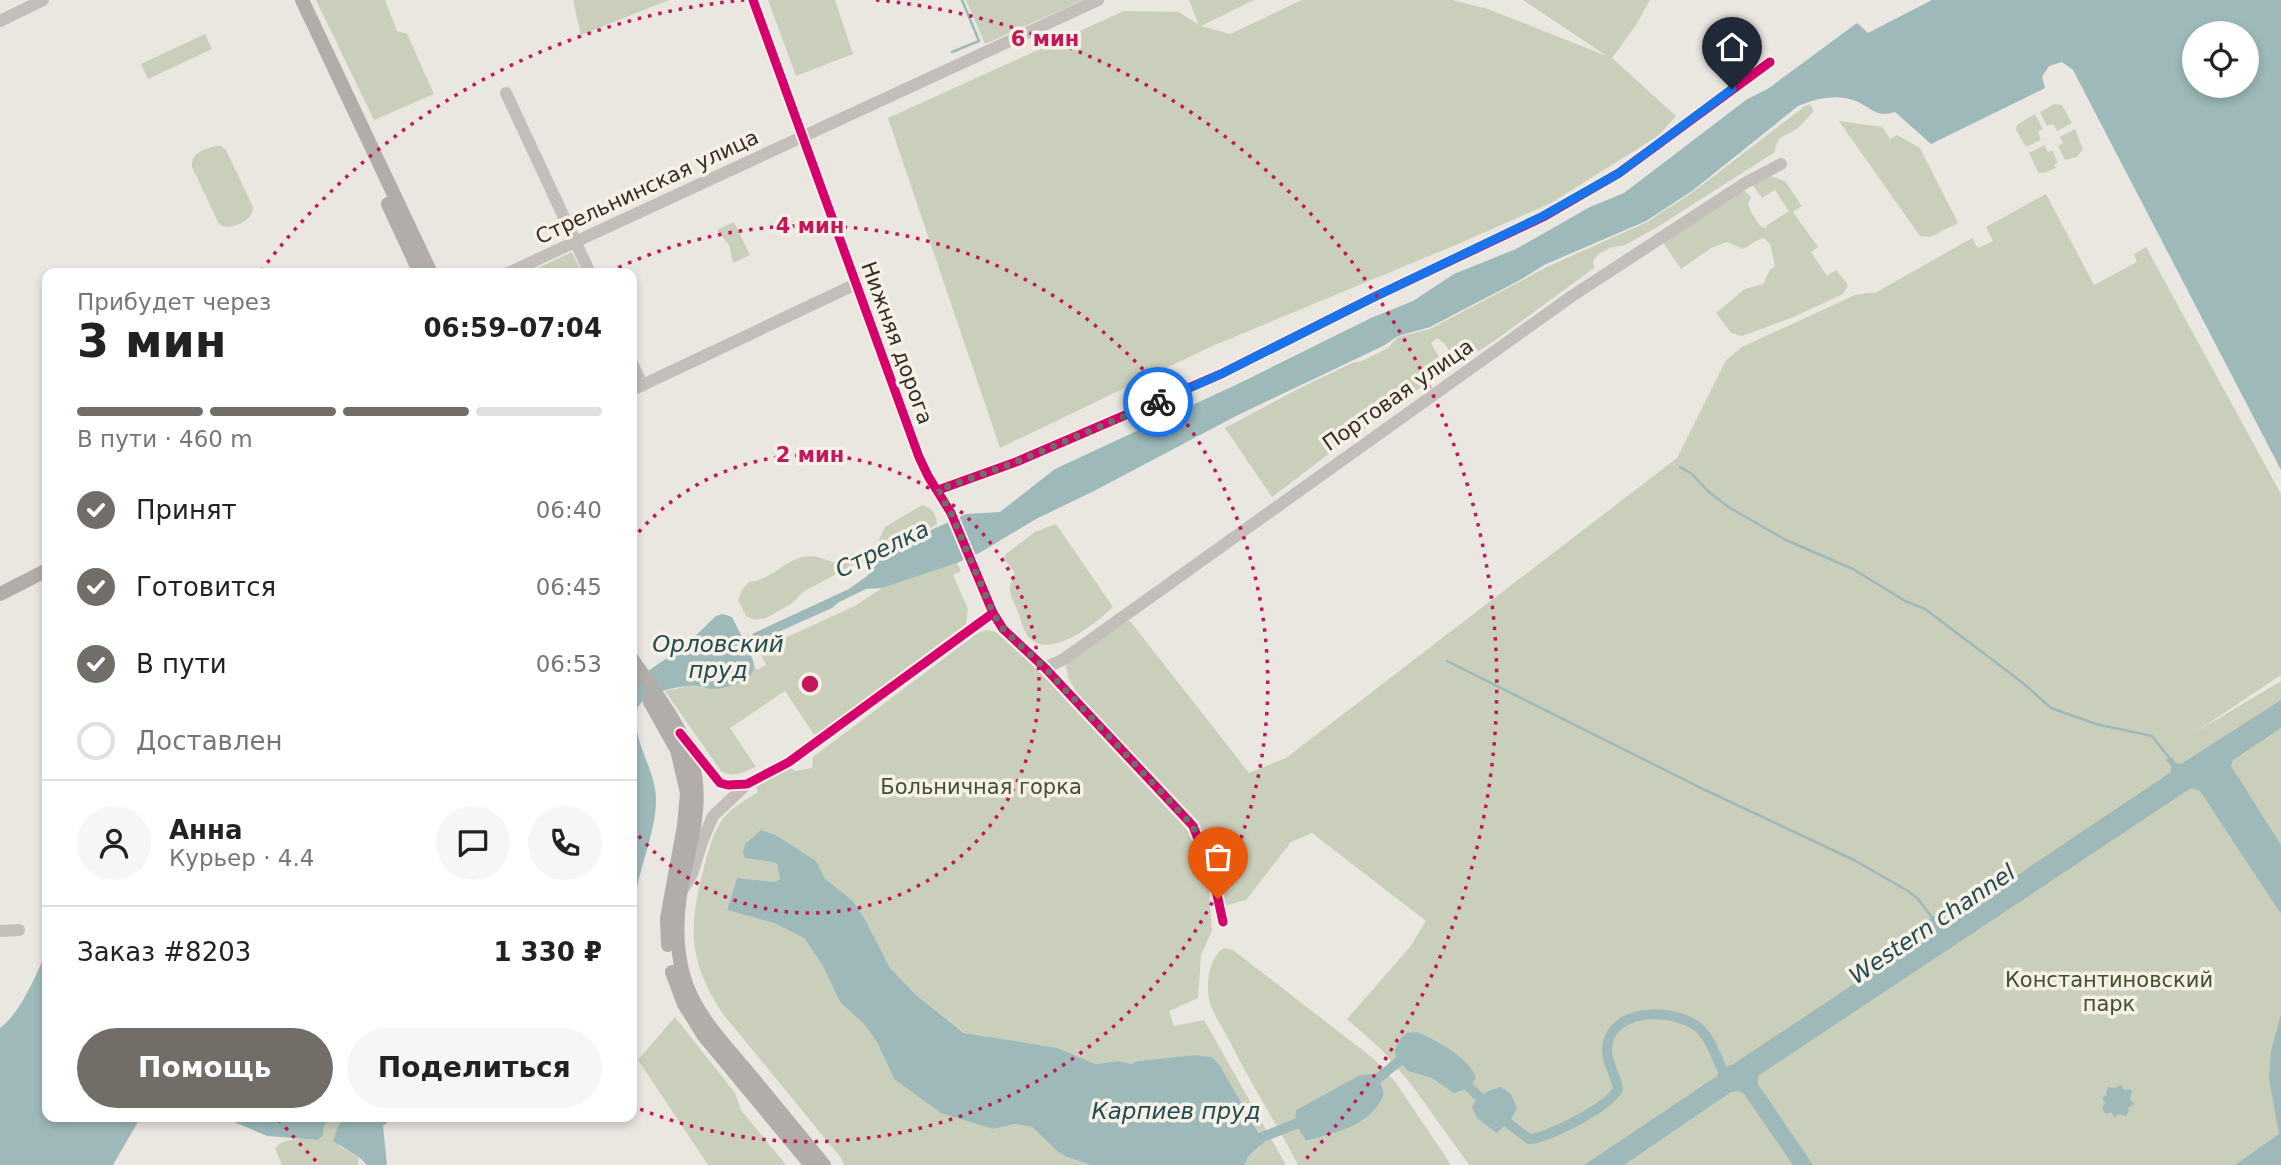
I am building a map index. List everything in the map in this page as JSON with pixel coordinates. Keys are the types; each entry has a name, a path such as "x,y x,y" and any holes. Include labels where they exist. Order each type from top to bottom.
{"main road":[{"path":"292,0 418,268"},
{"path":"302,0 429,268"},
{"path":"0,594 42,573"},
{"path":"637,672 659,707 680,733 694,773 697,791 693,833 680,895 677,941 690,994 714,1031 824,1165"},
{"path":"659,707 677,750 687,793 684,826 667,918 669,953 679,994 704,1036 811,1165"}],"street":[{"path":"0,21 43,0"},
{"name":"Нижняя дорога","path":"753,0 919,457 951,513 993,613 1003,629 1045,668 1193,826 1213,876 1223,922"},
{"name":"Стрельнинская улица","path":"519,268 1098,0"},
{"path":"938,490 1016,462 1221,374 1543,216 1619,173 1770,62"},
{"path":"506,93 588,268"},
{"name":"Портовая улица","path":"1045,668 1064,659 1572,296 1745,183 1781,164"},
{"path":"637,388 856,284"},
{"path":"680,895 692,874 713,816 747,784 804,752 993,613"},
{"path":"680,733 720,783 747,784"},
{"path":"0,931 19,930"}],"green space":[{"path":"316,0 385,0 397,31 407,34 434,94 374,120"},
{"path":"573,0 669,0 581,35"},
{"path":"768,0 835,0 853,54 796,76"},
{"path":"966,0 1083,0 985,44"},
{"path":"1189,0 1254,0 1201,26 1230,34 1302,0 1452,0 1488,9 1607,56 1523,0 1650,0 1612,58 1676,116 1658,136 1551,203 1210,347 1000,448 888,118 1124,11 1179,12 1199,25"},
{"path":"205,34 212,49 148,79 141,64"},
{"path":"1810,104 1814,111 1798,128 1780,138 1775,152 1656,228 1625,245 1599,254 1593,261 1594,268 1458,364 1444,343 1437,338 1431,343 1445,368 1438,376 1425,386 1410,392 1412,396 1272,497 1225,428 1300,388 1388,348 1398,337 1430,329 1547,267 1647,222 1693,192"},
{"path":"2054,104 2062,105 2072,123 2057,131 2053,124 2047,126 2040,112"},
{"path":"2035,114 2043,129 2038,132 2041,140 2026,147 2016,130 2017,125"},
{"path":"1839,121 1882,127 1890,139 1897,135 1920,148 1958,223 1930,237 1920,236"},
{"path":"2075,129 2083,149 2077,157 2065,160 2058,146 2063,143 2060,137"},
{"path":"2044,145 2048,152 2052,150 2058,163 2054,165 2056,168 2043,173 2038,172 2029,153"},
{"path":"215,146 226,150 253,207 246,220 232,226 222,226 218,222 192,167 196,155"},
{"path":"1771,176 1785,181 1802,206 1793,212 1818,247 1811,252 1827,276 1836,270 1848,285 1843,294 1791,318 1742,336 1731,333 1716,313 1745,289 1763,284 1775,266 1770,244 1764,238 1743,249 1727,242 1711,248 1681,269 1662,241 1739,192 1745,191 1751,197 1748,204 1752,214 1761,227 1767,228 1766,226 1789,211 1775,190 1762,198 1752,184"},
{"name":"Константиновский парк","path":"2046,194 2094,285 2137,262 2134,254 2146,247 2281,494 2281,675 2194,733 2281,681 2281,1165 1469,1165 1411,1084 1382,1050 1347,1019 1410,947 1426,921 1312,833 1291,842 1246,900 1224,906 1218,874 1196,819 1078,695 1068,677 1066,666 1075,655 1130,621 1249,773 1286,758 1677,458 1726,360 1742,347 1855,295 1877,292 1972,238 1978,248 1993,241 1986,227"},
{"path":"734,222 750,255 733,263 729,245 717,230"},
{"path":"572,252 580,268 538,268"},
{"path":"922,505 933,512 937,524 884,548 868,562 853,565 803,592 791,604 766,618 755,620 746,616 738,600 749,582 765,577 801,557 810,556 836,562 851,554 874,551 885,527"},
{"path":"1056,524 1113,607 1072,638 1047,645 1036,642 1024,630 1011,594 1010,585 1015,573 1004,558 1035,532"},
{"path":"957,563 961,571 953,575 968,609 966,624 815,736 785,691 730,728 756,767 734,774 721,771 665,691 689,686 723,688 735,684 754,669 754,665 757,670 766,665 757,647 762,642 773,650 776,642 855,606 882,588"},
{"name":"Больничная горка","path":"987,630 996,632 1040,672 1188,831 1208,883 1212,930 1201,955 1198,998 1169,1011 1174,1026 1204,1020 1286,1165 1244,1165 1248,1157 1259,1148 1260,1134 1212,1057 1195,1055 1131,1064 1119,1061 1095,1064 1058,1048 965,1033 916,995 890,968 852,900 824,879 816,861 776,835 761,830 746,858 777,865 780,879 775,882 737,878 727,910 774,923 804,938 823,966 840,1002 864,1024 877,1042 894,1079 993,1129 1015,1124 1032,1127 1058,1152 1091,1165 844,1165 723,1014 711,994 697,958 694,923 705,863 713,837 723,819 758,792 756,787 789,766 795,771 812,768 813,757 978,633"},
{"path":"1224,948 1233,950 1374,1059 1396,1083 1451,1165 1298,1165 1212,1008 1208,981 1219,952","holes":["1358,1076 1384,1094 1378,1105 1362,1120 1329,1134 1306,1141 1296,1123 1296,1110"]},
{"path":"675,1017 735,1093 741,1110 786,1165 708,1165 638,1060"},
{"path":"327,1122 341,1122 338,1126 339,1146 359,1157 358,1165 282,1165 275,1148 279,1144 289,1140 317,1140 323,1136"}],"water":[{"path":"1932,0 2281,0 2281,470 2073,70 2062,62 2049,66 2042,77 2045,88 1931,144 1895,112 1877,113 1846,98 1818,99 1798,106 1692,191 1646,221 1544,265 1430,327 1398,336 1383,346 1236,416 1036,519 981,552 957,563 882,588 866,589 832,608 756,642 752,634 849,589 867,576 884,555 899,545 966,514 1000,512 1055,469 1242,382 1371,318 1413,301 1454,274 1516,249 1590,207 1624,193 1746,100 1769,88 1857,23 1868,33"},
{"name":"Орловский пруд","path":"723,614 732,617 742,637 748,635 752,643 746,646 754,666 753,672 743,681 722,688 692,686 665,690 643,701 637,710 637,679 686,645 716,616"},
{"name":"Western channel","path":"2281,700 2281,728 2233,760 2231,766 2281,845 2281,914 2200,791 2191,788 1758,1076 1758,1084 1813,1165 1793,1165 1744,1094 1738,1091 1731,1092 1624,1165 1584,1165 1717,1076 1719,1070 1714,1062 1720,1058 1725,1066 1732,1065 1932,932 1934,927 1929,920 1935,915 1941,923 1946,923 2171,772 2171,766 2166,760 2172,757 2176,763 2181,764"},
{"name":"Орловский пруд","path":"637,730 653,779 656,802 652,830 637,888"},
{"name":"Карпиев пруд","path":"761,830 776,835 816,861 825,879 852,900 890,968 916,995 964,1033 1058,1048 1095,1064 1119,1061 1131,1064 1195,1055 1212,1057 1220,1066 1264,1142 1248,1157 1244,1165 1091,1165 1058,1152 1032,1127 1015,1124 993,1129 941,1113 894,1079 877,1042 864,1024 840,1002 823,966 804,938 774,923 727,910 737,878 775,882 780,879 777,864 745,858 743,853 745,844"},
{"path":"42,961 42,1122 138,1122 113,1165 0,1165 0,1028 15,1013"},
{"path":"2281,1015 2281,1165 2235,1165 2279,1134 2269,1078 2271,1051"},
{"path":"1417,1032 1443,1045 1467,1063 1476,1078 1472,1084 1454,1093 1432,1078 1408,1071 1396,1058 1395,1050 1400,1039 1407,1033"},
{"path":"1370,1074 1379,1079 1384,1094 1371,1114 1352,1126 1306,1141 1296,1123 1296,1110 1358,1076"},
{"path":"2121,1085 2124,1090 2132,1091 2130,1099 2134,1104 2128,1108 2126,1116 2119,1114 2114,1117 2111,1112 2106,1114 2102,1108 2105,1103 2102,1098 2107,1095 2108,1087"},
{"path":"1501,1087 1511,1094 1517,1108 1511,1119 1497,1133 1477,1118 1472,1107 1484,1094"},
{"path":"234,1122 327,1122 323,1136 317,1140 267,1136"},
{"path":"341,1122 388,1122 383,1126 387,1165 367,1165 333,1141"}],"waterway":[{"path":"952,52 979,41 962,0"},
{"path":"1680,467 1692,474 1730,508 1786,540 1853,569 1905,601 1925,609 2023,683 2051,708 2096,724 2152,736 2171,760"},
{"name":"Western channel","path":"1447,661 1703,789 1854,860 1908,891 1918,899 1933,919"},
{"path":"1499,1116 1529,1139 1564,1127 1603,1104 1618,1089 1609,1060 1608,1042 1623,1022 1634,1017 1662,1015 1688,1021 1702,1031 1722,1069"},
{"path":"1370,1085 1403,1058 1408,1057"},
{"path":"1461,1079 1488,1106"},
{"path":"1255,1140 1308,1119"}],"cycle path":[{"path":"753,0 919,457 951,513 993,613 1003,629 1045,668 1193,826 1213,876 1223,922"},
{"path":"938,490 1016,462 1221,374 1372,298 1543,217 1619,173 1770,62"},
{"path":"680,733 720,783 747,784 789,762 993,613"}],"way so far":[{"path":"1158,402 1016,462 938,490 951,513 993,613 1003,629 1045,668 1193,826 1213,876 1218,899"}],"route":[{"path":"1158,402 1221,374 1543,216 1619,173 1732,89"}],"water label":[{"name":"Стрелка","path":"882,549"}]}
